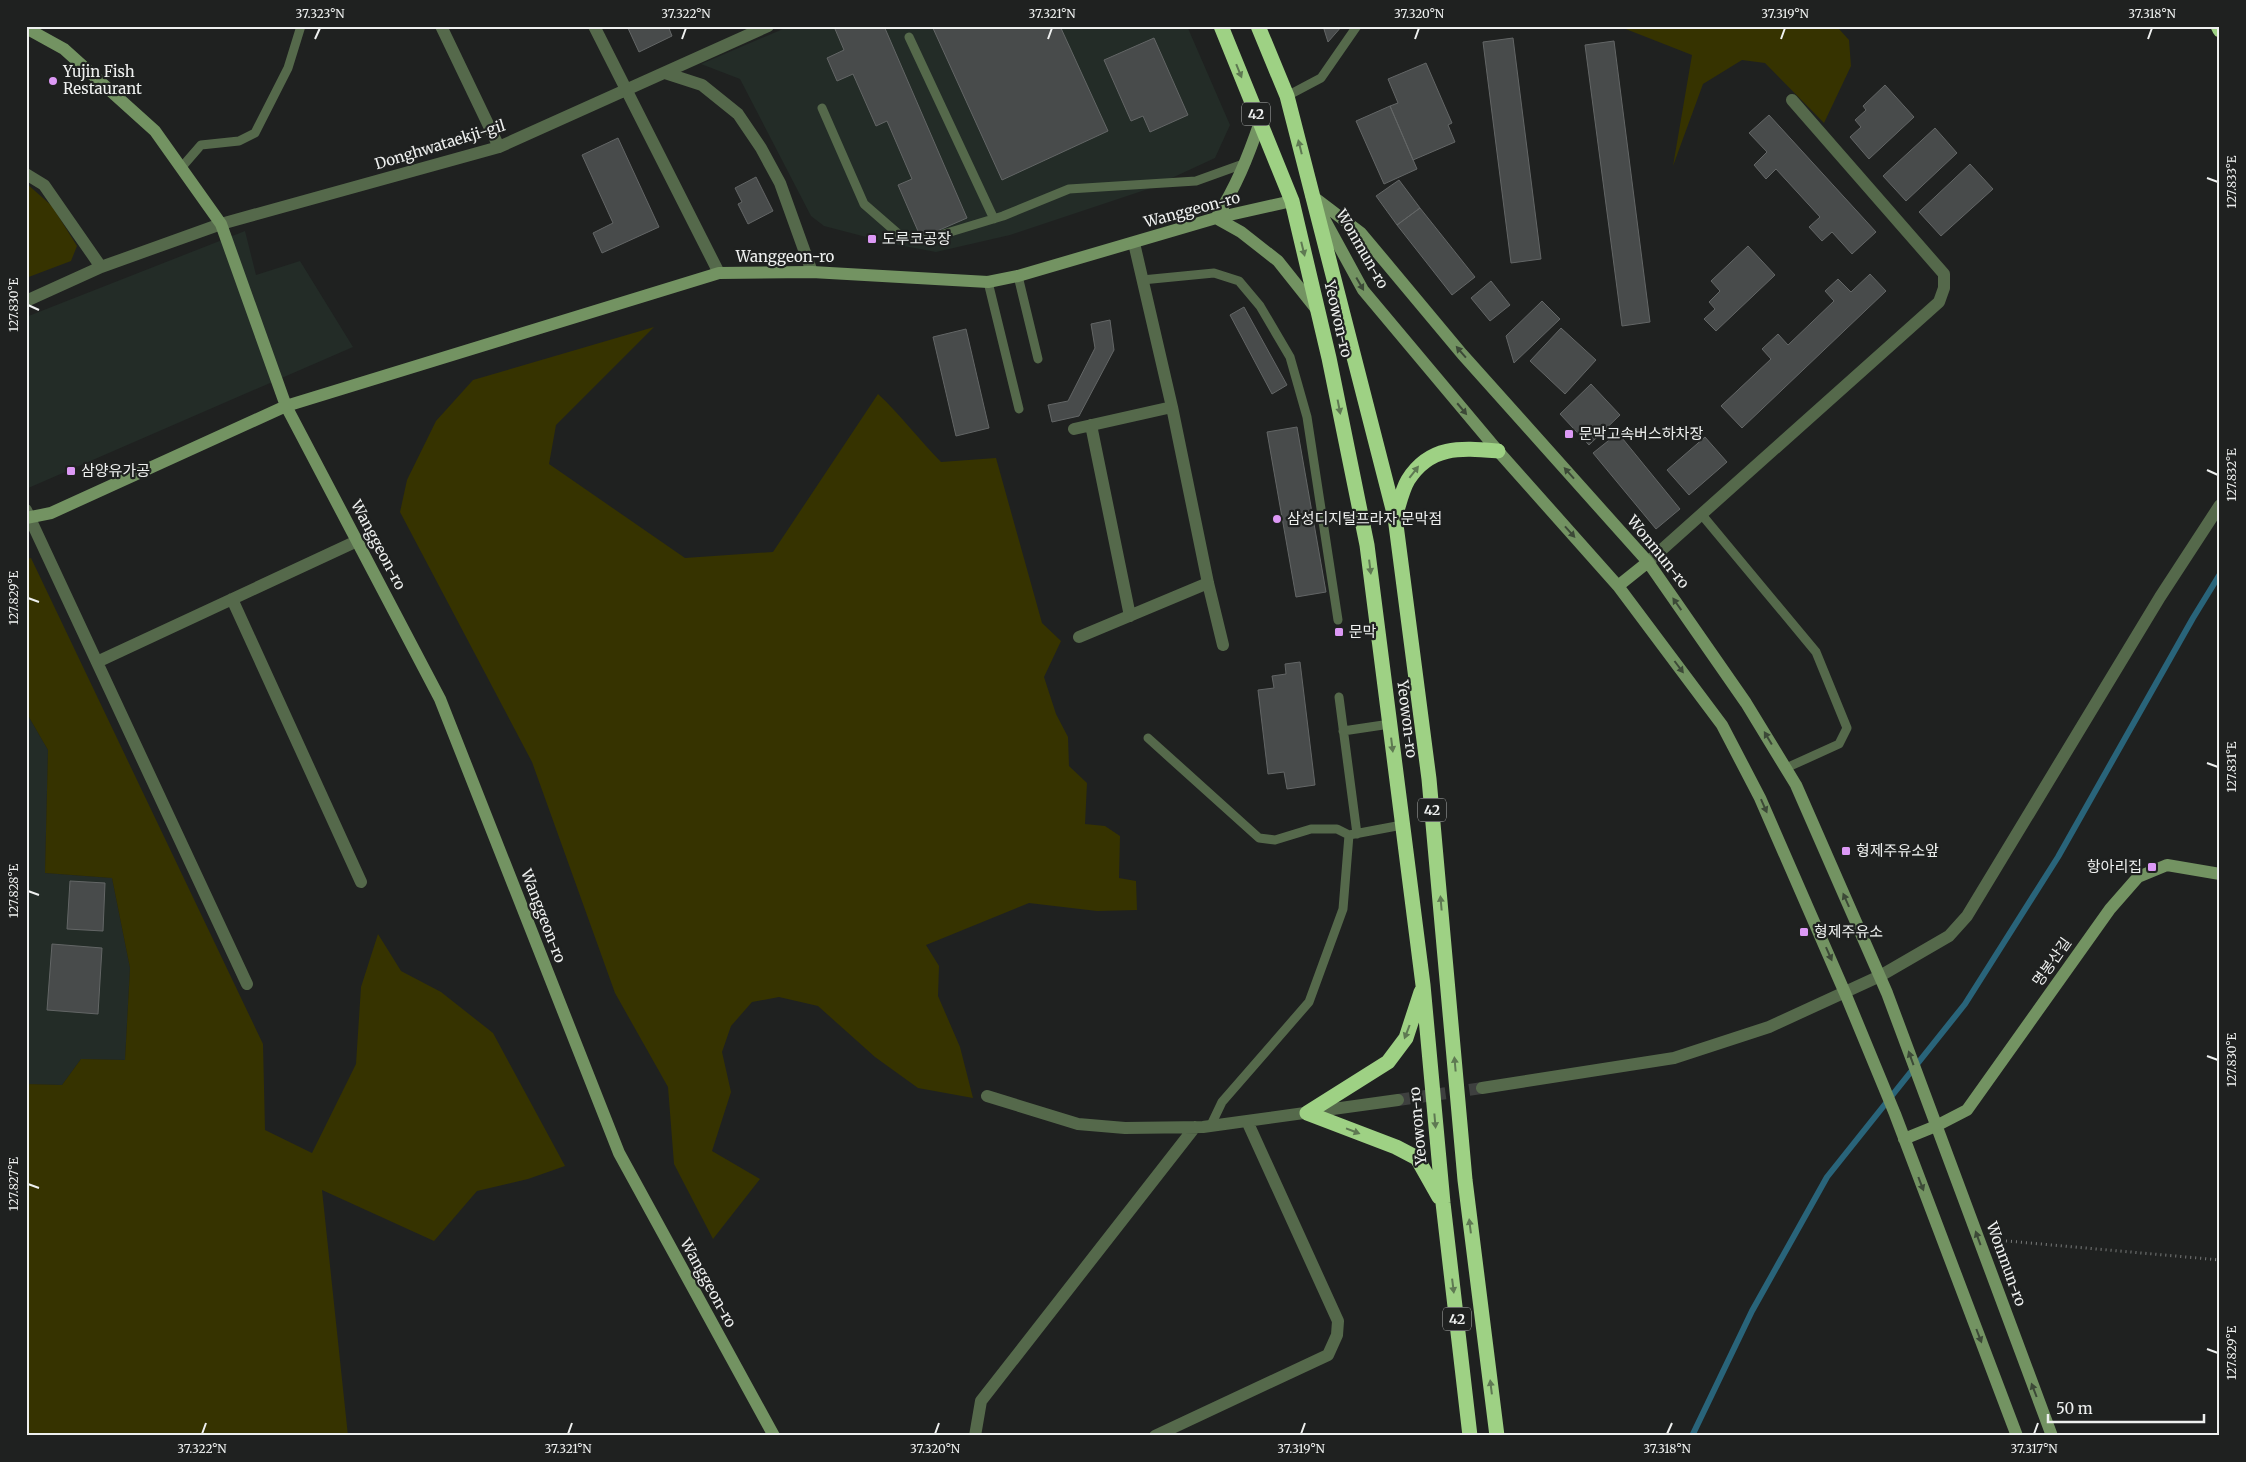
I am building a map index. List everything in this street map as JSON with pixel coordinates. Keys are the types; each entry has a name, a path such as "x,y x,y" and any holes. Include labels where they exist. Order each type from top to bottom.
{"highway":[{"name":"Yeowon-ro","path":"1221,26 1292,201 1318,312 1367,546 1423,986 1443,1203 1470,1436"},
{"name":"Yeowon-ro","path":"1258,26 1287,96 1395,517 1429,779 1465,1180 1497,1436"},
{"path":"2218,26 2220,30"},
{"path":"1292,201 1311,195"},
{"path":"1395,517 1407,481 1420,465 1439,452 1466,448 1498,451"},
{"path":"1307,1113 1388,1062 1406,1038 1423,986"},
{"path":"1307,1113 1396,1147 1417,1158 1443,1203"}],"street":[{"path":"441,26 499,147"},
{"path":"594,26 719,273"},
{"name":"Donghwataekji-gil","path":"26,301 101,267 222,224 499,147 768,26"},
{"path":"26,28 64,49 155,131 222,224 286,406"},
{"path":"665,73 702,85 738,114 761,148 780,184 812,272"},
{"path":"1618,586 1702,515 1939,302 1944,288 1944,274 1792,100"},
{"path":"1260,122 1246,163 1233,192 1216,218 1241,232 1278,260 1318,312"},
{"path":"26,174 44,185 101,267"},
{"name":"Wonmun-ro","path":"1311,195 1363,290 1498,451 1618,586 1722,725 1760,798 1852,1008 1904,1139"},
{"name":"Wonmun-ro","path":"1311,195 1361,233 1462,354 1648,562 1746,703 1786,768 1796,785 1880,976 2052,1436"},
{"name":"Wanggeon-ro","path":"27,515 51,513 286,406 719,273 812,272 988,282 1018,276 1216,218 1292,201"},
{"path":"1134,243 1172,407 1208,583 1223,644"},
{"name":"Wanggeon-ro","path":"286,406 440,699 618,1153 774,1436"},
{"path":"1074,429 1172,407"},
{"path":"1091,425 1130,616"},
{"path":"1482,1088 1674,1058 1769,1027 1880,976 1949,936 1967,916 2160,597 2220,505"},
{"path":"27,515 248,984"},
{"path":"97,662 357,541"},
{"path":"1079,637 1208,583"},
{"path":"232,599 360,882"},
{"name":"명봉산길","path":"1904,1139 1936,1126 1967,1110 2110,909 2138,877 2167,865 2220,874"},
{"path":"987,1096 1078,1124 1126,1128 1195,1127 1398,1100"},
{"path":"1155,1436 1328,1355 1337,1335 1338,1321 1247,1121"},
{"path":"976,1436 981,1401 1195,1127"},
{"path":"1904,1139 2017,1436"}],"lane":[{"path":"181,168 201,145 239,141 255,134 288,68 301,26"},
{"path":"1287,96 1321,78 1357,26"},
{"path":"909,37 994,219"},
{"path":"822,108 864,204 903,238 924,240 994,219 1070,189 1196,181 1246,163"},
{"path":"1142,280 1214,273 1239,281 1260,306 1290,357 1307,417 1338,620"},
{"path":"1018,276 1038,359"},
{"path":"988,282 1019,408"},
{"path":"1702,515 1816,652 1847,728 1839,744 1786,768"},
{"path":"1211,1125 1222,1102 1309,1002 1343,909 1353,834 1339,697"},
{"path":"1343,731 1390,724"},
{"path":"1148,738 1259,838 1275,840 1311,829 1337,829 1353,834 1402,825"}],"path":[{"path":"1978,1239 2220,1260"}],"shaded area":[{"name":"도루코공장","path":"790,26 1187,26 1230,125 1215,158 1148,189 1010,235 936,252 893,244 824,226 811,216 740,79 701,64"},
{"path":"1618,26 1841,26 1839,29 1849,40 1851,66 1824,123 1765,63 1742,60 1703,84 1673,166 1692,55"},
{"path":"26,183 52,206 77,246 71,261 26,278"},
{"path":"245,231 256,275 300,261 353,347 26,489 26,317"},
{"path":"654,327 556,425 549,464 685,558 773,552 878,394 941,462 996,458 1042,623 1061,641 1044,677 1056,714 1068,737 1069,766 1087,783 1085,824 1105,826 1120,836 1119,878 1136,881 1137,910 1097,911 1029,903 926,945 939,966 938,996 960,1047 973,1098 918,1088 875,1057 818,1006 779,997 752,1002 731,1026 722,1052 731,1092 712,1151 760,1179 713,1239 674,1164 668,1087 615,993 532,762 400,512 407,480 436,421 473,380"},
{"path":"31,558 263,1044 265,1130 312,1153 356,1064 361,987 378,934 401,971 441,992 493,1033 565,1166 528,1179 477,1191 434,1241 322,1190 348,1436 26,1436 26,1084 62,1085 81,1059 125,1060 130,968 112,878 45,873 48,750 26,712 26,559"},
{"path":"26,712 48,750 45,873 112,878 130,968 125,1060 81,1059 62,1085 26,1084"}],"building":[{"path":"627,26 668,26 672,36 639,52"},
{"path":"840,26 884,26 967,218 921,238 898,185 912,179 887,121 876,126 853,74 837,81 827,58 844,50 835,29"},
{"path":"932,26 1060,26 1108,131 1002,180"},
{"path":"1323,26 1342,26 1328,42"},
{"path":"1154,38 1188,115 1150,132 1143,116 1131,121 1104,60"},
{"path":"1513,38 1541,259 1511,263 1483,42"},
{"path":"1614,41 1650,322 1622,326 1585,45"},
{"path":"1426,63 1452,123 1448,125 1455,142 1413,160 1390,106 1398,103 1388,79"},
{"path":"1885,85 1914,117 1869,159 1850,137 1861,127 1855,120 1866,110 1863,106"},
{"path":"1390,106 1417,169 1384,184 1356,121"},
{"path":"1769,115 1876,232 1852,254 1832,232 1822,241 1809,227 1820,217 1776,169 1766,179 1754,165 1767,152 1749,133"},
{"path":"1935,128 1957,153 1906,201 1883,176"},
{"path":"618,138 659,227 602,253 593,233 613,223 582,155"},
{"path":"1970,164 1993,189 1941,236 1919,212"},
{"path":"756,177 773,211 748,224 738,204 742,202 735,188"},
{"path":"1399,180 1420,208 1397,225 1376,196"},
{"path":"1420,208 1475,277 1452,295 1397,225"},
{"path":"1748,246 1775,275 1716,331 1704,319 1715,309 1709,302 1720,291 1711,281"},
{"path":"1870,274 1886,291 1742,428 1721,406 1771,359 1762,349 1778,334 1788,345 1834,301 1825,291 1838,279 1851,292"},
{"path":"1491,281 1510,305 1490,321 1471,298"},
{"path":"1542,301 1560,319 1514,363 1506,336"},
{"path":"1244,307 1287,385 1272,394 1230,315"},
{"path":"1110,320 1114,350 1079,416 1052,422 1048,405 1068,401 1095,348 1091,324"},
{"path":"1561,328 1596,360 1565,394 1530,361"},
{"path":"966,329 989,428 956,436 933,337"},
{"path":"1591,384 1620,415 1589,445 1560,414"},
{"path":"1297,427 1326,592 1296,597 1267,432"},
{"path":"1618,433 1680,509 1656,529 1593,453"},
{"path":"1705,437 1727,462 1689,495 1667,470"},
{"path":"1300,662 1315,785 1287,789 1284,772 1268,774 1258,690 1274,688 1272,676 1286,674 1285,664"},
{"path":"70,881 105,883 103,931 67,929"},
{"path":"52,944 102,948 98,1014 47,1010"}],"waterway":[{"path":"1692,1436 1752,1311 1827,1177 1965,1004 2058,857 2193,618 2220,574"}],"tunnel":[{"path":"1398,1100 1482,1088"}],"place":[{"name":"Yujin Fish Restaurant","path":"53,81"},
{"name":"도루코공장","path":"872,239"},
{"name":"문막고속버스하차장","path":"1569,434"},
{"name":"삼양유가공","path":"71,471"},
{"name":"삼성디지털프라자 문막점","path":"1277,519"},
{"name":"문막","path":"1339,632"},
{"name":"형제주유소앞","path":"1846,851"},
{"name":"항아리집","path":"2152,867"},
{"name":"형제주유소","path":"1804,932"}]}
